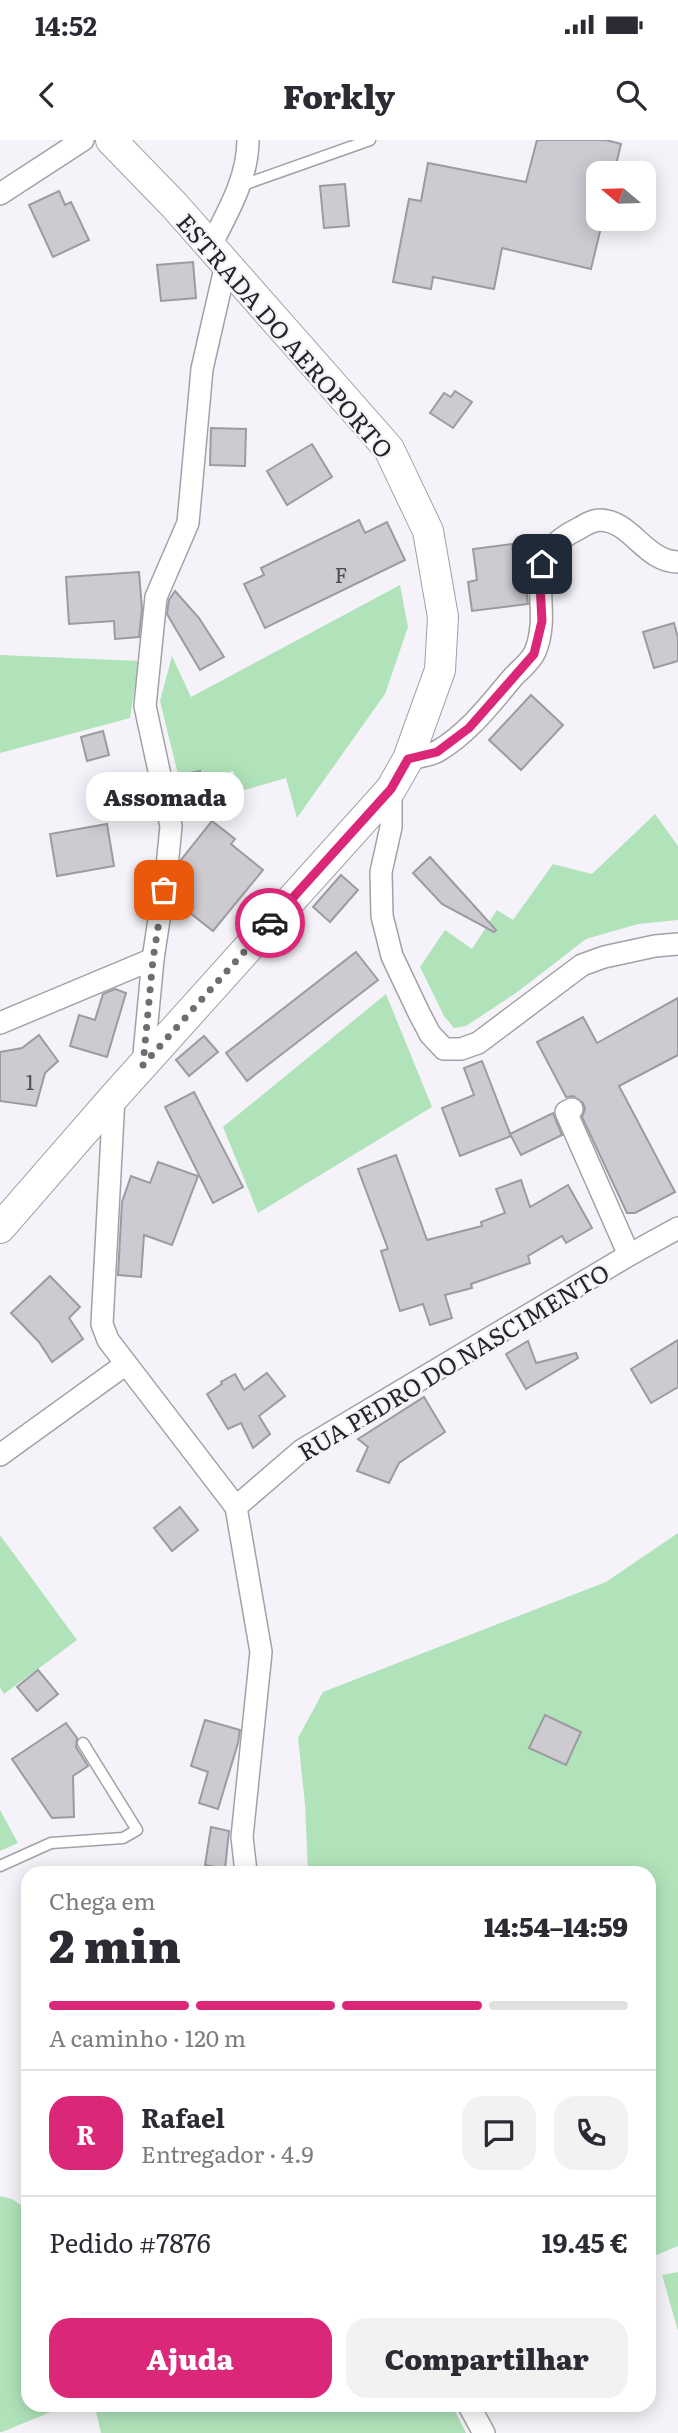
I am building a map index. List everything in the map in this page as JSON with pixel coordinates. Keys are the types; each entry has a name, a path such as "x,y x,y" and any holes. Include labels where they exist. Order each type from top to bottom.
{"main road":[{"name":"ESTRADA DO AEROPORTO","path":"0,1228 391,789 408,759 440,670 443,617 428,531 389,449 175,206 111,140"}],"street":[{"path":"0,194 83,140"},
{"path":"143,1065 153,959 171,826 145,706 156,597 188,523 202,369 218,255 248,158 248,140"},
{"path":"408,759 437,752 469,728 534,654 542,621 542,564 547,554 565,535 593,521 602,520 630,532 645,548 660,557 678,562"},
{"path":"391,789 391,827 381,872 382,916 392,956 412,1000 430,1034 444,1049 461,1049 478,1043 582,965 642,949 678,944"},
{"path":"0,1023 153,959"},
{"path":"114,1097 102,1324 108,1340 236,1507 261,1652 242,1837 245,1866"},
{"path":"572,1109 566,1112 629,1255"},
{"name":"RUA PEDRO DO NASCIMENTO","path":"236,1507 302,1450 678,1228"},
{"path":"0,1455 126,1364"},
{"path":"472,2412 484,2433"}],"lane":[{"path":"240,186 370,140"},
{"path":"0,1866 51,1843 122,1838 137,1830 83,1743"}],"green space":[{"path":"400,585 408,627 385,694 297,818 286,778 241,791 233,771 181,787 160,701 172,656 191,697"},
{"path":"0,655 139,661 130,718 0,753"},
{"path":"655,814 678,846 678,920 638,924 586,939 516,993 466,1026 454,1028 444,1016 420,967 445,930 472,949 497,910 513,920 553,864 592,874"},
{"path":"386,994 432,1107 258,1213 223,1127"},
{"path":"678,1533 678,2246 656,2255 656,1866 308,1866 298,1738 323,1692 606,1582"},
{"path":"0,1535 77,1640 4,1694 0,1688"},
{"path":"0,1810 18,1843 0,1851"},
{"path":"0,2196 21,2205 21,2412 51,2412 0,2432"},
{"path":"678,2272 678,2331 662,2275"},
{"path":"96,2412 456,2412 466,2433 101,2433"}],"building":[{"path":"537,140 606,140 621,144 617,161 586,161 586,231 600,231 591,269 502,248 494,289 433,277 431,289 393,282 409,199 421,201 428,163 526,182"},
{"path":"345,184 349,226 324,228 320,186"},
{"path":"59,191 65,205 71,202 89,240 53,257 29,205"},
{"path":"193,262 196,298 161,301 157,265"},
{"path":"455,391 472,402 453,428 430,413 444,393 451,397"},
{"path":"211,428 246,429 245,466 210,465"},
{"path":"312,444 332,477 287,505 267,471"},
{"path":"359,520 365,533 387,522 405,560 265,628 244,584 264,575 261,568"},
{"path":"512,544 515,573 524,572 528,604 472,611 468,582 477,580 473,549"},
{"path":"139,572 142,609 139,637 115,639 114,621 69,624 66,577"},
{"path":"175,591 199,618 224,657 200,670 167,614 169,600"},
{"path":"674,623 678,638 678,661 654,668 643,632"},
{"path":"531,695 563,725 521,770 489,740"},
{"path":"103,731 109,755 87,761 81,737"},
{"path":"200,771 206,805 181,809 174,776"},
{"path":"212,821 235,839 231,844 263,870 213,931 175,901 177,889 189,874 180,866 181,860"},
{"path":"107,824 114,866 57,876 50,834"},
{"path":"430,857 496,930 494,932 442,904 413,873"},
{"path":"341,875 358,890 330,922 313,907"},
{"path":"356,952 378,980 247,1081 226,1053"},
{"path":"115,989 126,993 107,1057 70,1046 79,1015 95,1020 103,994"},
{"path":"678,998 678,1055 619,1086 675,1192 635,1213 627,1213 582,1117 585,1109 583,1103 573,1096 566,1097 537,1042 583,1017 597,1043"},
{"path":"39,1035 58,1061 45,1073 36,1106 0,1101 0,1052 22,1048"},
{"path":"204,1036 218,1052 189,1076 176,1060"},
{"path":"482,1061 511,1136 460,1156 442,1108 474,1095 464,1068"},
{"path":"194,1092 243,1187 213,1203 165,1107"},
{"path":"553,1113 562,1135 521,1155 510,1134"},
{"path":"396,1155 427,1240 482,1226 481,1222 505,1213 496,1189 521,1180 530,1207 568,1185 592,1228 566,1243 562,1236 528,1256 530,1263 471,1284 472,1288 445,1295 452,1318 430,1325 423,1304 400,1311 381,1251 388,1249 358,1169"},
{"path":"158,1162 198,1176 172,1245 144,1235 141,1277 118,1275 122,1202 131,1176 150,1183"},
{"path":"50,1276 80,1307 69,1318 83,1339 52,1362 39,1342 11,1313"},
{"path":"678,1340 678,1387 651,1403 631,1369"},
{"path":"528,1341 536,1363 576,1353 578,1358 526,1389 506,1354"},
{"path":"267,1373 285,1396 259,1416 270,1434 253,1448 241,1423 228,1429 207,1394 235,1374 244,1390"},
{"path":"424,1397 445,1432 399,1463 389,1483 357,1471 368,1447 358,1439"},
{"path":"180,1507 198,1530 172,1551 154,1528"},
{"path":"38,1670 58,1694 37,1711 17,1687"},
{"path":"545,1715 581,1732 566,1765 529,1748"},
{"path":"205,1720 240,1730 218,1809 199,1803 208,1772 191,1766"},
{"path":"66,1723 77,1738 76,1747 88,1766 73,1776 74,1817 52,1818 12,1759"},
{"path":"211,1827 229,1831 225,1866 205,1865"}],"way so far":[{"path":"164,890 153,959 143,1065 270,923"}],"place":[{"name":"Assomada","path":"164,890"}],"route":[{"path":"270,923 391,789 408,759 437,752 469,728 534,654 542,621 542,564"}]}
